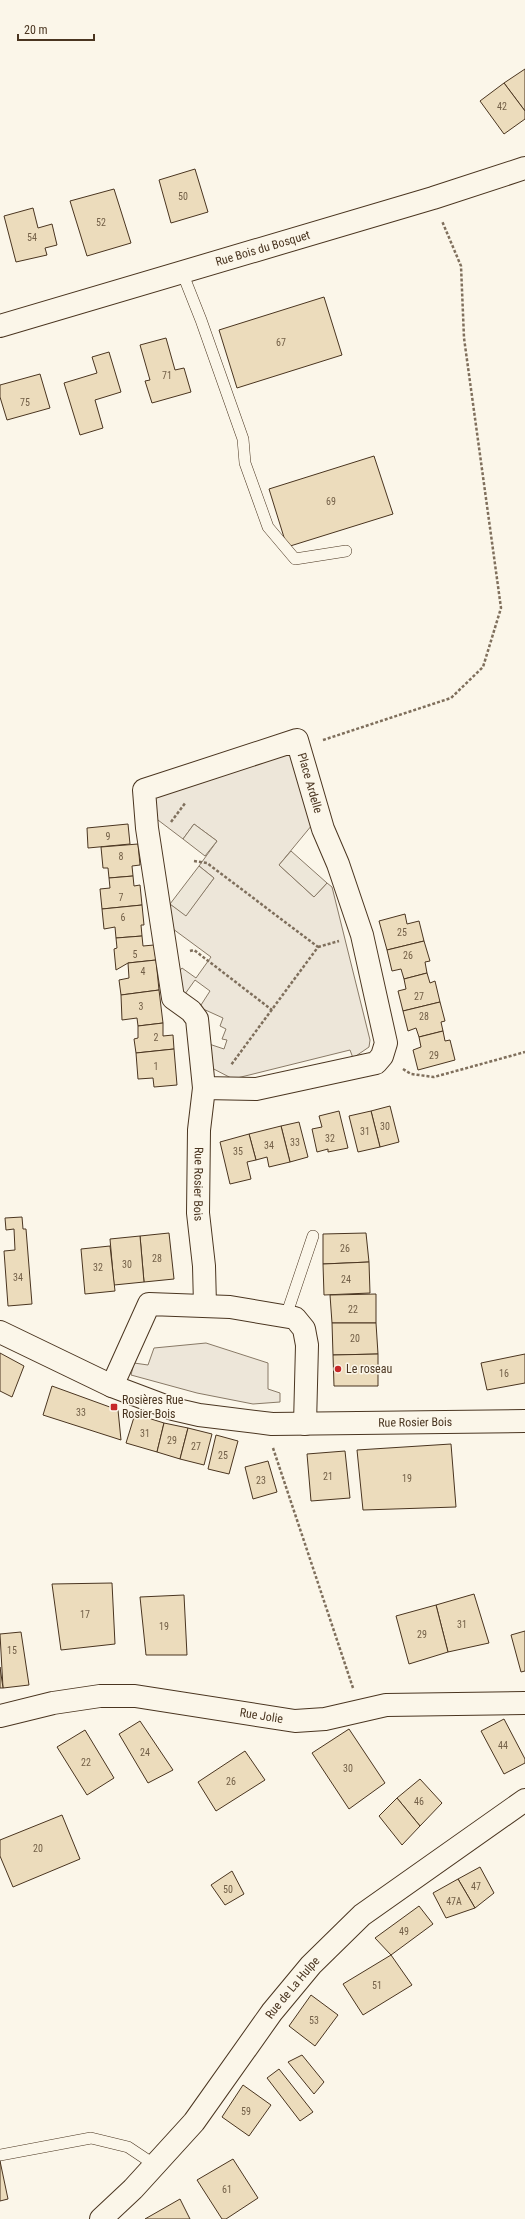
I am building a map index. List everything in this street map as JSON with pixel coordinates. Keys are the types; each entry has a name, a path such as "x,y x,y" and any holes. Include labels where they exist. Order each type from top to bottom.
{"street":[{"name":"Rue Bois du Bosquet","path":"0,326 433,198 525,168"},
{"name":"Place Ardelle","path":"211,1088 197,1019 192,1011 173,998 147,828 144,790 297,740 322,829 338,864 362,935 386,1043 382,1056"},
{"path":"211,1088 256,1090 376,1063 382,1056"},
{"name":"Rue Rosier Bois","path":"205,1305 204,1266 198,1213 199,1130 211,1088"},
{"path":"112,1386 149,1304 205,1305 286,1316 295,1318 304,1329 307,1345 305,1424"},
{"name":"Rue Rosier Bois","path":"0,1332 112,1386 173,1409 212,1417 265,1423 305,1424 525,1421"},
{"name":"Rue Jolie","path":"0,1716 53,1703 100,1696 135,1696 295,1721 325,1719 386,1705 525,1703"},
{"name":"Rue de La Hulpe","path":"101,2219 133,2189 194,2122 272,2012 311,1965 362,1916 525,1800"}],"lane":[{"path":"182,272 201,320 243,439 245,463 268,527 295,559 346,551"},
{"path":"286,1316 313,1236"},
{"path":"0,2155 91,2138 128,2147 155,2165"}],"path":[{"path":"300,748 451,698 483,667 502,608 464,338 461,266 433,198"},
{"path":"194,861 207,863 318,947 227,1071 211,1088"},
{"path":"188,952 194,950 272,1010"},
{"path":"382,1056 411,1074 434,1077 525,1052"},
{"path":"265,1423 361,1711"}],"shaded area":[{"path":"292,749 312,825 279,865 314,897 327,883 332,887 370,1040 369,1047 353,1058 350,1050 233,1079 208,1066 206,1043 224,1049 227,1040 222,1039 226,1029 220,1026 223,1018 201,1008 201,1005 210,991 195,980 185,994 177,987 176,975 182,968 196,978 211,957 169,926 167,907 170,904 186,915 214,878 199,866 217,841 194,824 183,839 154,817 154,796"},
{"path":"194,824 217,841 205,856 183,839"},
{"path":"291,851 327,883 314,897 279,865"},
{"path":"199,866 214,878 186,916 170,904"},
{"path":"206,1343 268,1363 268,1389 280,1393 280,1402 253,1404 197,1393 131,1375 134,1363 148,1365 154,1348"}],"building":[{"path":"525,69 525,111 504,83"},
{"path":"504,83 525,111 525,119 504,134 480,101"},
{"path":"195,169 208,212 171,223 159,180"},
{"path":"114,189 131,243 87,256 70,201"},
{"path":"33,208 38,228 52,224 57,245 45,248 47,255 16,262 4,216"},
{"path":"324,297 342,355 237,388 219,330"},
{"path":"166,338 175,370 184,368 191,392 152,403 145,381 150,380 140,345"},
{"path":"109,352 121,392 95,400 103,428 80,435 64,383 97,373 92,357"},
{"path":"40,374 50,408 7,420 0,397 0,385"},
{"path":"374,456 393,514 287,547 269,489"},
{"path":"128,824 130,844 88,848 87,828"},
{"path":"138,844 140,865 132,866 133,876 109,878 108,868 103,868 101,847"},
{"path":"133,876 134,886 140,885 142,905 102,909 100,889 110,888 109,878"},
{"path":"142,905 144,925 141,925 142,936 116,938 115,927 104,929 102,909"},
{"path":"405,914 407,924 419,921 424,941 387,950 379,921"},
{"path":"142,936 143,946 154,945 156,960 128,963 116,970 114,949 117,948 116,938"},
{"path":"424,941 430,961 425,962 427,973 404,979 401,969 392,971 387,950"},
{"path":"156,960 159,990 121,995 119,980 129,978 128,963"},
{"path":"427,973 430,983 435,981 440,1002 403,1011 398,991 406,989 404,979"},
{"path":"159,990 163,1023 138,1026 137,1018 122,1020 121,995"},
{"path":"440,1002 445,1021 441,1022 443,1031 419,1037 416,1028 408,1031 403,1011"},
{"path":"163,1023 163,1036 173,1035 174,1049 136,1053 134,1039 138,1038 138,1026"},
{"path":"443,1031 445,1041 450,1040 455,1060 418,1070 413,1050 421,1047 419,1037"},
{"path":"174,1049 177,1085 154,1087 153,1078 138,1079 136,1053"},
{"path":"390,1106 399,1142 380,1147 371,1111"},
{"path":"339,1111 348,1148 328,1152 328,1149 317,1152 312,1129 322,1127 319,1116"},
{"path":"371,1111 380,1147 358,1152 349,1116"},
{"path":"299,1122 308,1157 290,1162 281,1126"},
{"path":"281,1126 290,1162 269,1167 267,1157 256,1160 249,1134"},
{"path":"249,1134 256,1160 247,1162 251,1179 230,1184 220,1142"},
{"path":"22,1217 23,1229 26,1229 32,1304 8,1306 4,1251 15,1250 14,1229 6,1230 5,1218"},
{"path":"169,1233 174,1279 144,1282 140,1236"},
{"path":"366,1233 369,1262 323,1264 323,1234"},
{"path":"140,1236 144,1282 114,1285 110,1239"},
{"path":"110,1246 115,1291 85,1294 81,1249"},
{"path":"369,1262 370,1293 324,1295 323,1264"},
{"path":"376,1294 376,1323 332,1323 330,1295"},
{"path":"332,1323 376,1323 378,1354 333,1355"},
{"path":"0,1353 24,1366 12,1397 0,1391"},
{"path":"378,1354 378,1386 334,1386 333,1355"},
{"path":"525,1354 525,1383 487,1390 481,1363"},
{"path":"52,1386 118,1410 121,1440 43,1415"},
{"path":"135,1414 164,1423 157,1452 126,1443"},
{"path":"164,1423 188,1428 180,1459 157,1452"},
{"path":"188,1428 212,1434 204,1465 180,1459"},
{"path":"216,1435 238,1441 229,1474 208,1469"},
{"path":"451,1444 456,1507 363,1510 357,1450"},
{"path":"345,1451 350,1498 311,1501 307,1454"},
{"path":"268,1461 277,1492 253,1499 245,1467"},
{"path":"112,1583 115,1644 61,1650 52,1584"},
{"path":"474,1594 489,1643 448,1652 436,1605"},
{"path":"184,1595 187,1655 146,1655 140,1597"},
{"path":"436,1605 448,1652 409,1664 396,1616"},
{"path":"525,1631 525,1671 521,1672 511,1635"},
{"path":"21,1632 29,1685 3,1688 0,1634"},
{"path":"0,1667 3,1688 0,1688"},
{"path":"504,1719 525,1759 525,1763 504,1774 481,1731"},
{"path":"140,1721 173,1770 148,1783 119,1734"},
{"path":"349,1729 385,1783 349,1809 312,1753"},
{"path":"85,1730 114,1778 87,1795 57,1747"},
{"path":"245,1751 265,1780 216,1811 198,1782"},
{"path":"420,1779 442,1803 420,1826 397,1798"},
{"path":"397,1798 420,1826 402,1845 379,1816"},
{"path":"62,1815 80,1859 13,1887 0,1856 0,1840"},
{"path":"480,1867 494,1893 475,1908 458,1879"},
{"path":"232,1871 244,1894 225,1905 211,1885"},
{"path":"458,1879 475,1908 446,1918 433,1893"},
{"path":"419,1906 433,1924 391,1955 375,1938"},
{"path":"391,1955 412,1985 363,2015 343,1984"},
{"path":"311,1995 338,2015 315,2046 289,2026"},
{"path":"302,2055 324,2082 314,2094 288,2062"},
{"path":"279,2069 313,2112 300,2121 267,2078"},
{"path":"243,2085 271,2105 249,2136 222,2117"},
{"path":"233,2159 258,2198 226,2219 222,2219 197,2180"},
{"path":"0,2161 8,2199 0,2201"},
{"path":"180,2199 190,2219 145,2219"}],"place":[{"name":"Le roseau","path":"338,1369"},
{"name":"Rosières Rue Rosier Bois","path":"114,1407"}]}
